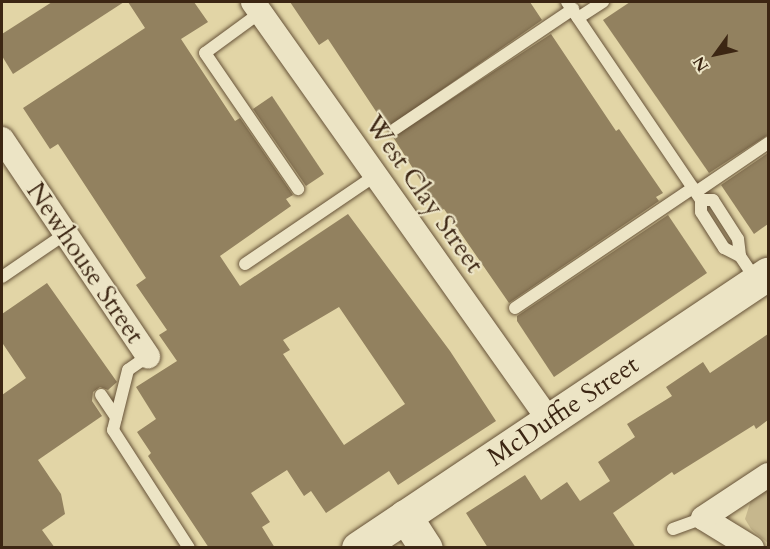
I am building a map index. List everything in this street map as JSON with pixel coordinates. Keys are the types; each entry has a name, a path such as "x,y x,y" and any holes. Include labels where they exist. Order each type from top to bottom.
{"street":[{"name":"West Clay Street","path":"257,7 549,420"},
{"name":"Newhouse Street","path":"2,139 148,356"},
{"name":"McDuffie Street","path":"358,548 549,420 755,271"},
{"path":"752,548 703,518 768,475"},
{"path":"405,516 426,548"}],"lane":[{"path":"395,129 573,10 603,2"},
{"path":"257,7 205,53 298,189"},
{"path":"573,10 697,193 700,212 724,248 755,271"},
{"path":"515,308 697,193 768,142"},
{"path":"245,264 376,175"},
{"path":"697,193 713,200 755,271"},
{"path":"2,277 65,234"},
{"path":"148,356 128,370 113,430 189,548"},
{"path":"101,395 116,417"},
{"path":"673,529 703,518"}],"shaded area":[{"path":"768,488 768,543 751,529 745,519 751,500"}],"building":[{"path":"52,2 124,2 13,74 2,56 2,34"},
{"path":"128,2 194,2 208,22 181,39 235,121 240,118 293,195 286,199 291,206 220,256 240,286 348,214 450,351 496,421 398,485 389,471 326,513 311,491 304,496 287,470 251,493 270,522 262,527 275,548 209,548 148,456 151,453 137,432 156,419 136,387 177,361 159,335 167,330 136,285 146,278 58,144 50,149 23,108 145,28","holes":["339,307 405,404 344,445 283,354 290,350 283,340"]},
{"path":"290,2 530,2 542,20 387,128 328,39 319,45"},
{"path":"630,2 768,2 768,135 709,173 603,20"},
{"path":"551,34 616,131 619,129 663,193 656,197 659,201 509,303 444,209 440,211 393,137"},
{"path":"272,96 324,174 306,186 253,109"},
{"path":"768,153 768,224 754,234 721,185"},
{"path":"668,215 707,273 554,377 517,321 517,316"},
{"path":"47,283 117,382 108,390 100,387 93,392 92,401 102,416 38,460 61,494 65,514 42,530 55,548 2,548 2,395 26,378 3,344 2,314"},
{"path":"768,334 768,420 756,429 754,425 674,475 672,472 613,513 636,548 488,548 466,513 525,475 541,500 567,482 580,501 610,481 598,462 635,437 627,424 672,396 666,387 703,362 710,373"}]}
